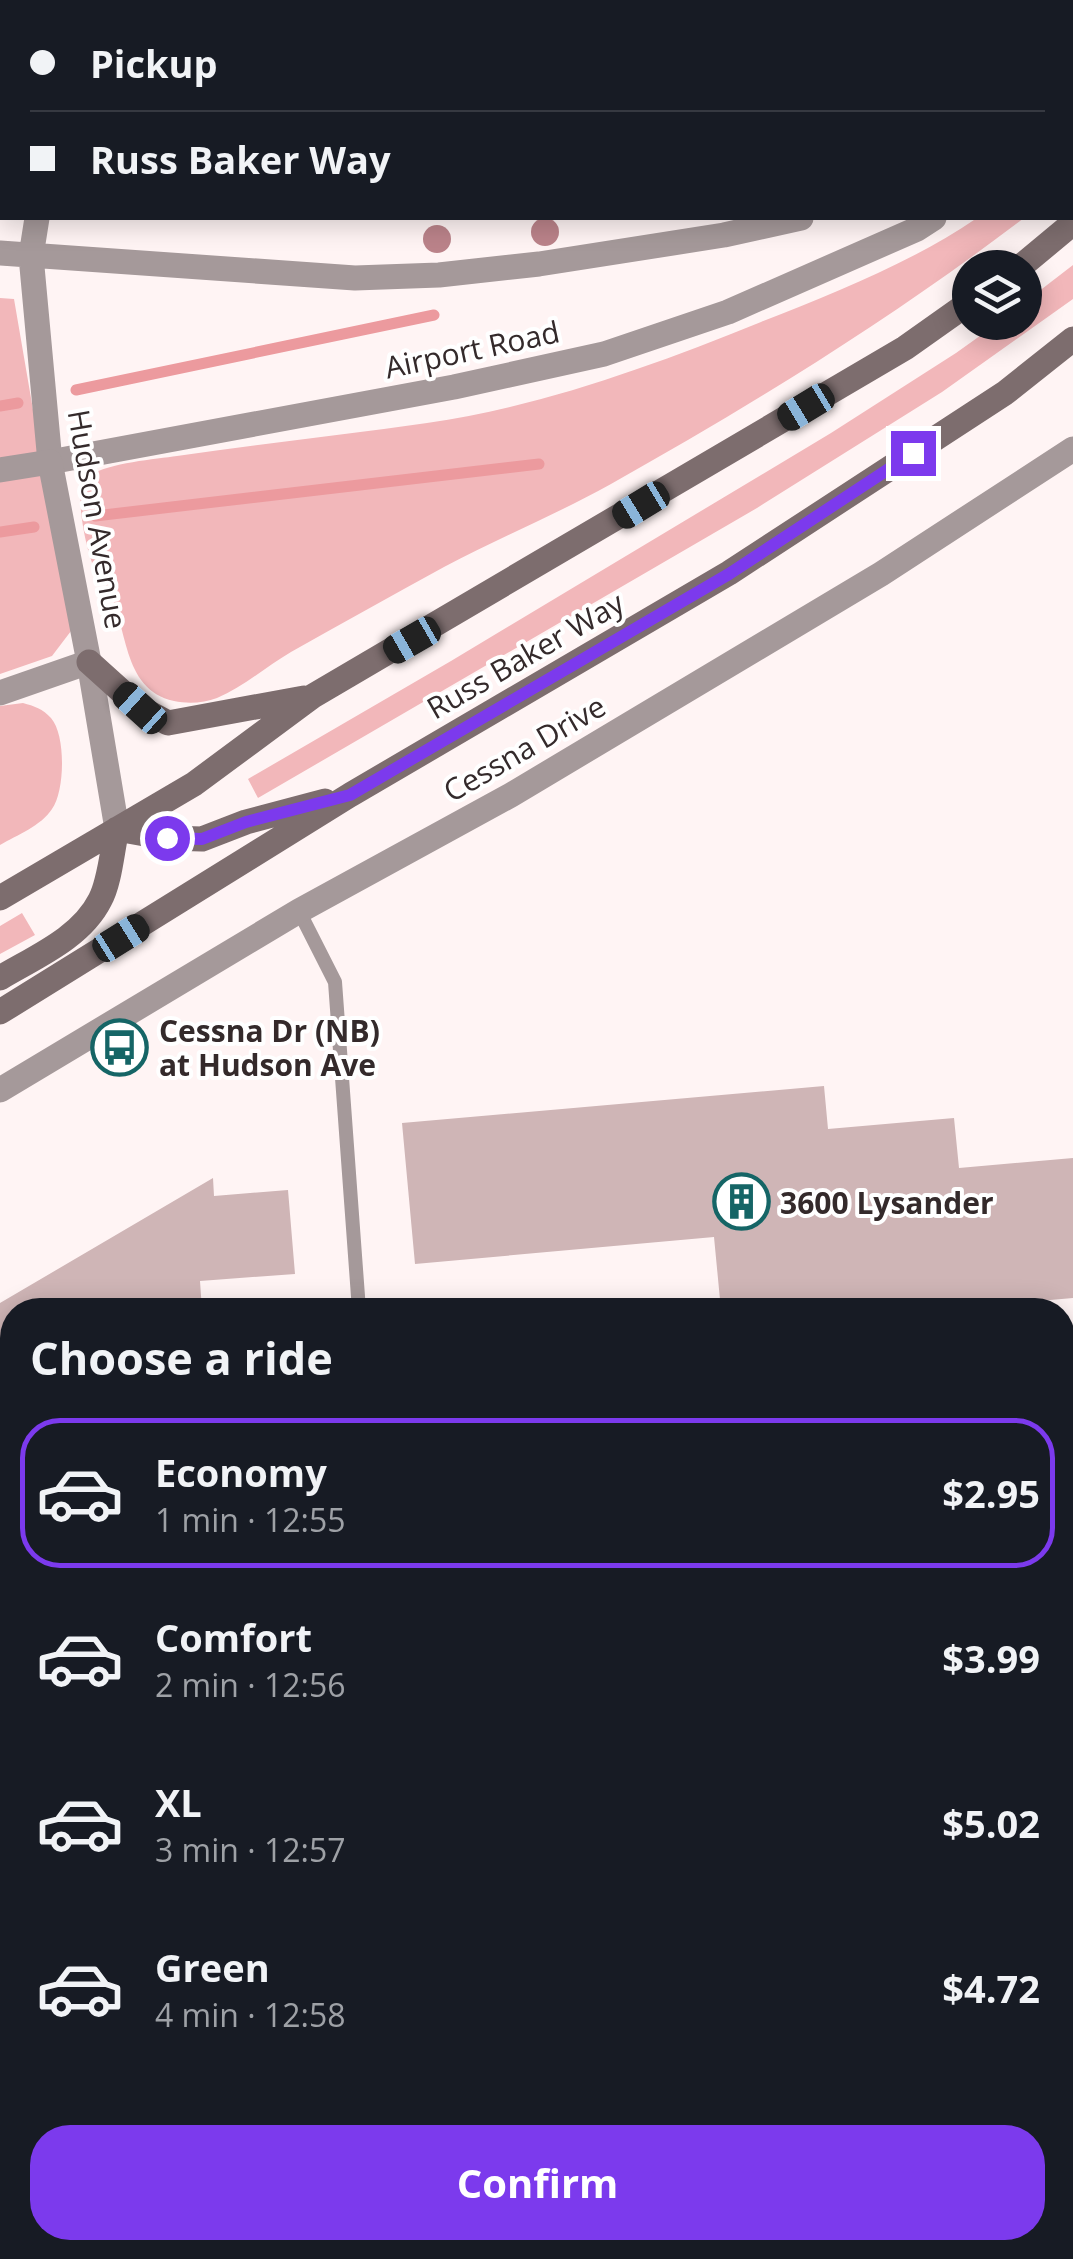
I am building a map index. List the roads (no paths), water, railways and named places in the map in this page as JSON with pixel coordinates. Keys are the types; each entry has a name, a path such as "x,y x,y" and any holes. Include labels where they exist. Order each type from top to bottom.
{"main road":[{"path":"1041,250 1073,223"},
{"path":"0,898 194,784 314,696 904,348 952,315"},
{"name":"Russ Baker Way","path":"0,1012 350,795 729,574 1004,393 1073,339"},
{"path":"89,662 140,708 168,723 314,696"},
{"path":"117,829 167,838 202,839 246,822 350,795"},
{"path":"0,978 62,941 85,921 102,898 117,829"}],"street":[{"name":"Hudson Avenue","path":"36,220 32,256 50,462 117,829"},
{"path":"0,253 355,278 439,276 724,235 792,220"},
{"name":"Airport Road","path":"0,470 454,387 604,354 728,312 931,220"},
{"name":"Cessna Drive","path":"0,1090 299,911 510,795 831,604 1073,449"},
{"path":"0,694 89,662"}],"lane":[{"path":"299,911 335,982 358,1298"}],"waterway":[{"path":"76,390 434,315"},
{"path":"0,406 18,403"},
{"path":"95,516 539,464"},
{"path":"0,532 34,527"}],"place":[{"name":"Cessna Dr (NB) at Hudson Ave","path":"120,1047"},
{"name":"3600 Lysander","path":"741,1202"}]}
